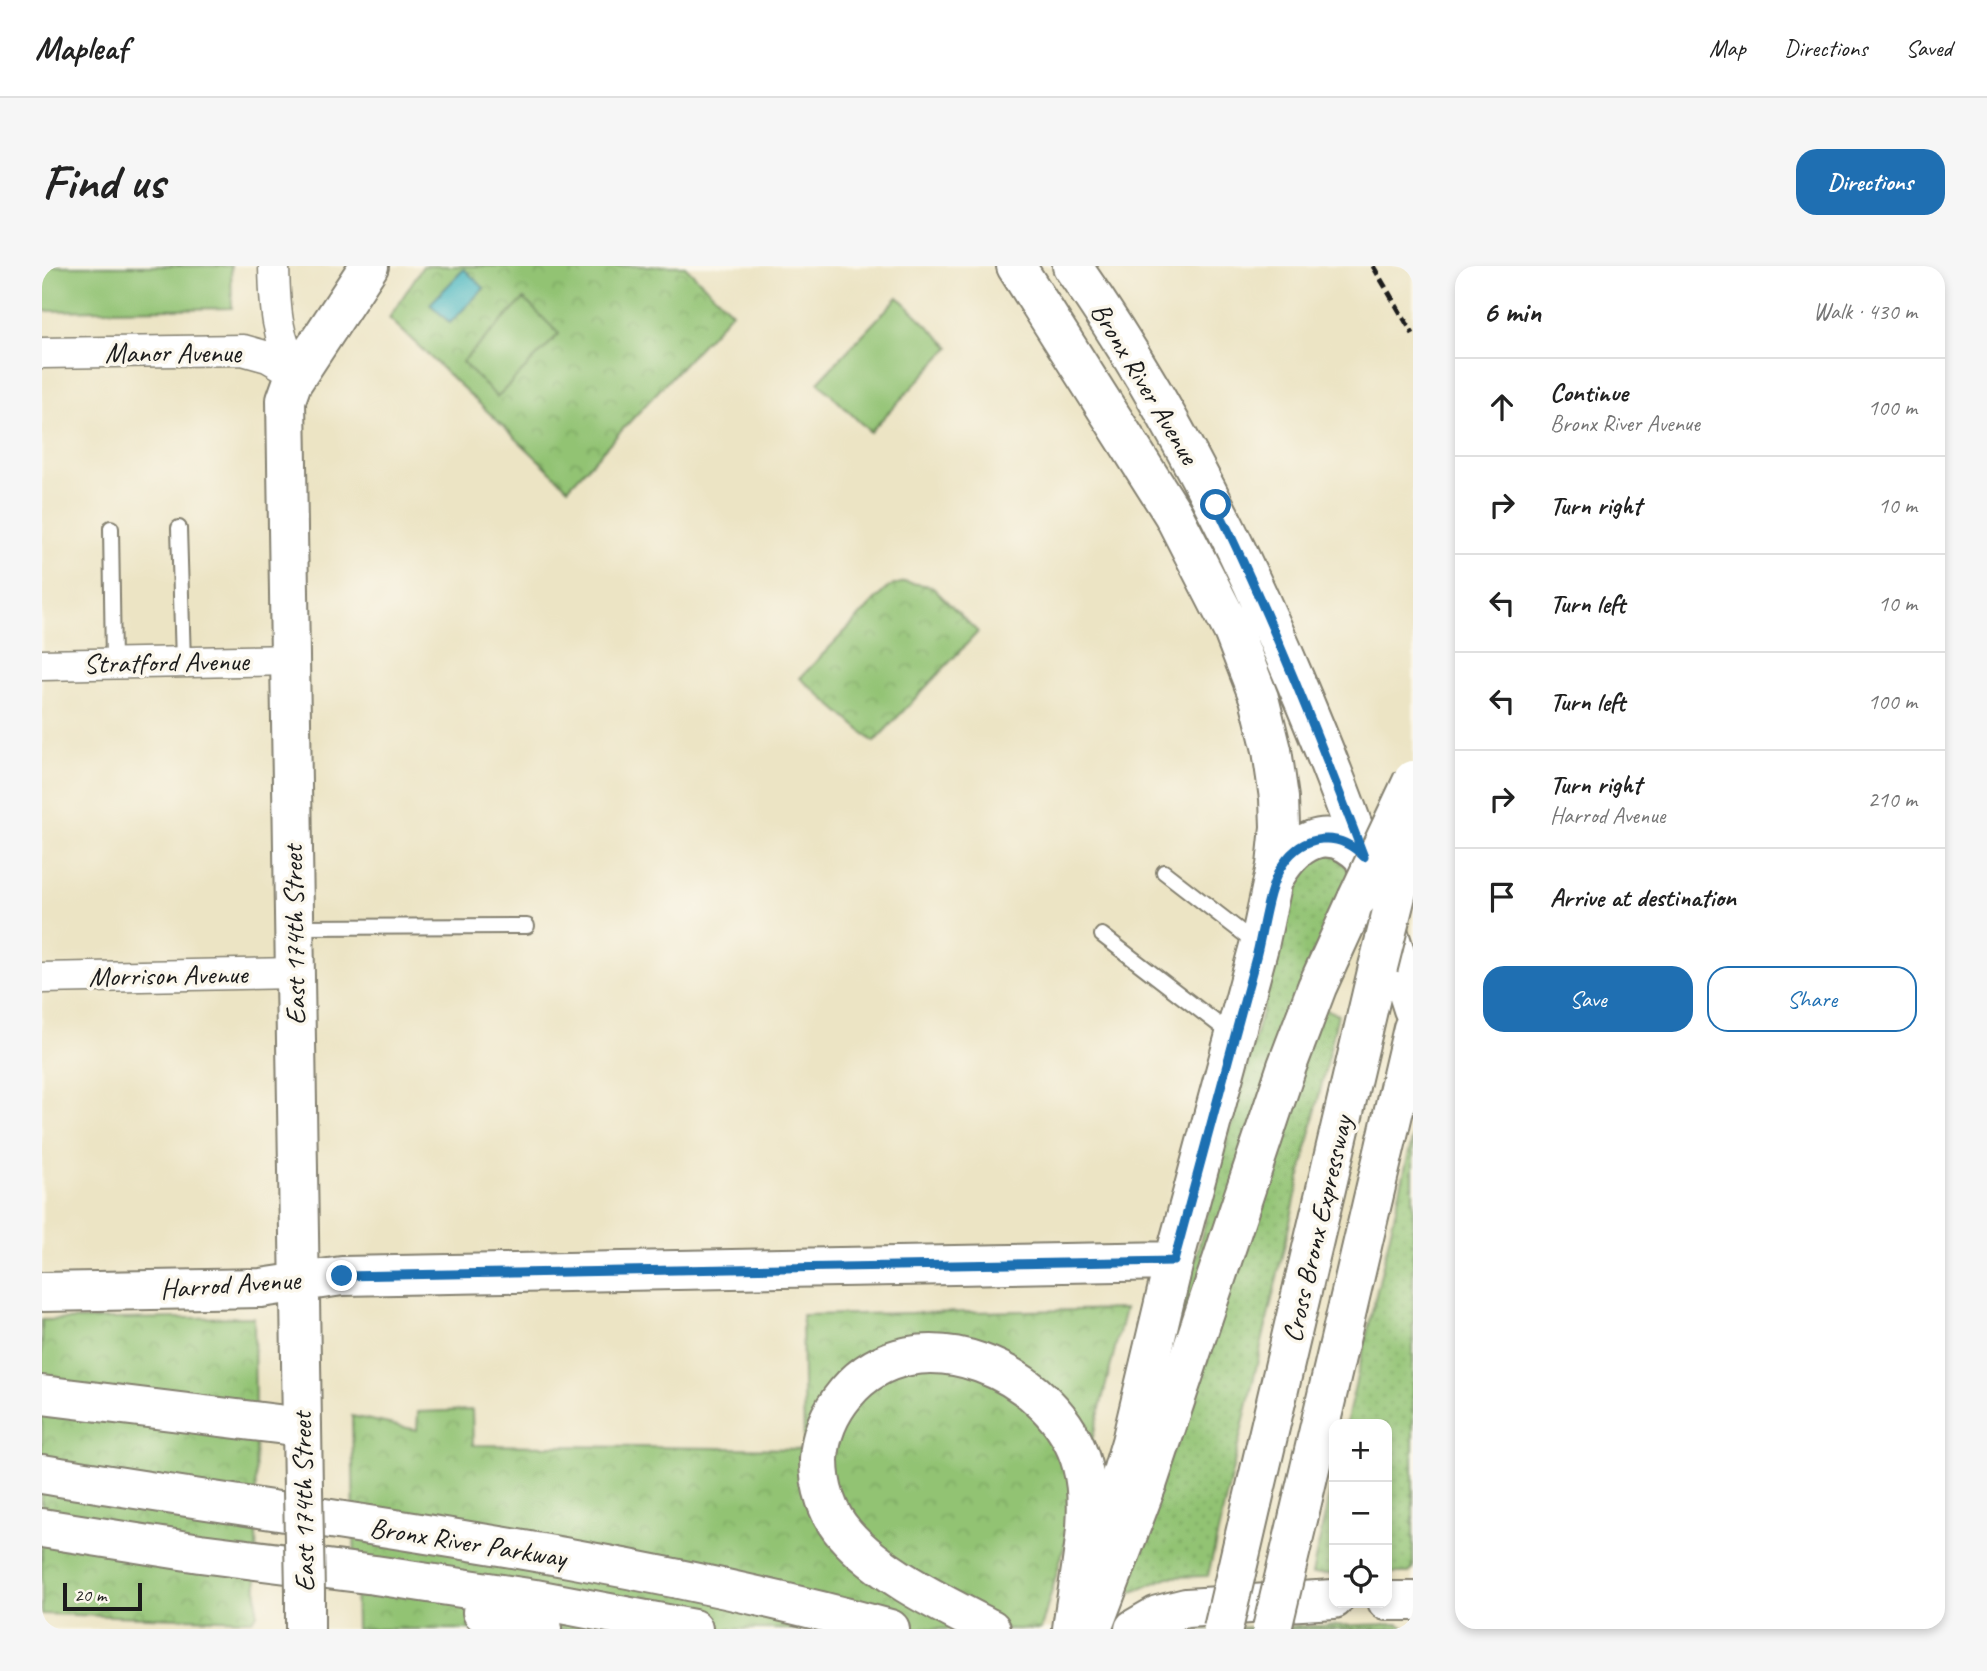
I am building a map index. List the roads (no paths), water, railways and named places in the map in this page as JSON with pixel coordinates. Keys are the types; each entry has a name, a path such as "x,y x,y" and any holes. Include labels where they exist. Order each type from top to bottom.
{"main road":[{"name":"East 174th Street","path":"305,1611 286,400 297,374 369,266"},
{"name":"Bronx River Avenue","path":"1016,266 1172,514 1243,655 1262,707 1278,782 1280,820 1273,880 1259,946 1174,1261 1131,1442 1073,1629"},
{"name":"Bronx River Avenue","path":"1072,266 1154,393 1231,535 1306,705 1364,857 1413,1009"},
{"path":"1092,1629 1148,1482 1284,1075 1317,987 1413,780"},
{"name":"Cross Bronx Expressway","path":"1223,1629 1413,828"},
{"path":"1273,880 1293,851 1312,839 1339,841 1353,847 1364,857"},
{"name":"Cross Bronx Expressway","path":"1272,1629 1409,1043"},
{"name":"Harrod Avenue","path":"42,1292 261,1288 342,1276 1174,1261"},
{"path":"991,1629 930,1597 871,1558 844,1533 827,1504 819,1469 825,1427 844,1395 876,1367 891,1361 925,1356 944,1356 982,1363 999,1369 1029,1388 1065,1426 1082,1463 1086,1505 1073,1629"},
{"path":"42,1395 302,1427"},
{"name":"Bronx River Parkway","path":"42,1474 607,1564 747,1593 890,1629"},
{"name":"Bronx River Parkway","path":"42,1528 200,1553 523,1597 693,1629"},
{"path":"200,1553 373,1593 472,1610 542,1629"},
{"path":"1134,1629 1157,1615 1186,1608 1329,1599"},
{"path":"1392,1601 1413,1601"}],"street":[{"path":"274,266 276,320 286,353 297,374"},
{"name":"Manor Avenue","path":"42,353 243,350 268,357 297,374"},
{"name":"Stratford Avenue","path":"42,665 289,660"},
{"name":"Morrison Avenue","path":"42,978 294,973"}],"lane":[{"path":"111,528 113,663"},
{"path":"179,528 183,662"},
{"path":"1164,872 1259,946"},
{"path":"293,927 527,926"},
{"path":"1101,935 1235,1037"}],"water":[{"path":"464,269 484,288 450,323 430,304"}],"railway":[{"path":"1373,266 1413,334"}]}
